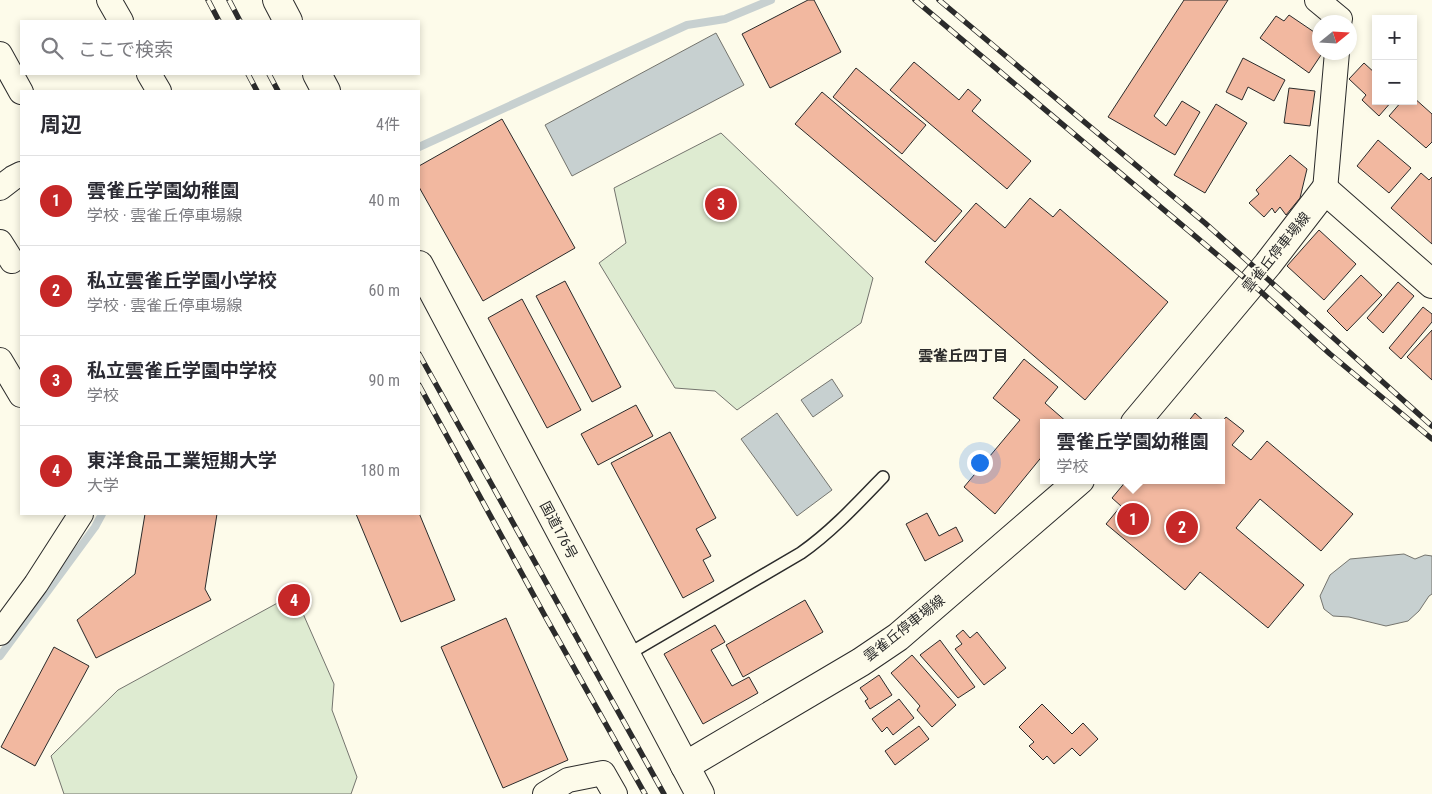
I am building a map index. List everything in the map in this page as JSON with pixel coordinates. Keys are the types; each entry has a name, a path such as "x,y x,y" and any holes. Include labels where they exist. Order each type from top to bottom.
{"main road":[{"path":"277,0 287,20"},
{"path":"318,75 325,90"},
{"path":"1325,190 1432,284"},
{"name":"雲雀丘停車場線","path":"1138,419 1268,264 1325,190"},
{"name":"国道176号","path":"420,267 700,794"},
{"name":"雲雀丘停車場線","path":"685,766 861,662 898,637 1075,484"}],"street":[{"path":"109,0 120,20"},
{"path":"1317,0 1341,14"},
{"path":"0,54 20,90"},
{"path":"1325,190 1336,60"},
{"path":"151,75 158,90"},
{"path":"0,188 20,174"},
{"path":"2,623 36,584 80,515"},
{"path":"545,794 568,780 603,773 615,794"}],"lane":[{"path":"626,656 815,544 883,477"}],"green space":[{"path":"721,133 873,278 861,323 737,410 715,391 675,388 599,263 626,243 614,188"},
{"path":"283,600 297,600 334,684 332,710 357,777 351,794 64,794 51,756 118,690"}],"shaded area":[{"path":"716,33 744,85 572,176 545,125"},
{"path":"832,379 843,396 813,417 801,400"},
{"path":"777,413 832,490 797,516 741,439"},
{"path":"1404,554 1415,559 1425,555 1432,556 1432,594 1419,611 1408,621 1386,626 1349,617 1333,616 1324,609 1320,596 1330,575 1350,559"}],"building":[{"path":"808,0 814,0 841,52 770,88 742,34"},
{"path":"1184,0 1228,0 1154,116 1166,126 1182,101 1200,112 1175,155 1108,117"},
{"path":"1289,15 1312,31 1312,60 1318,60 1309,73 1260,38 1276,16 1284,21"},
{"path":"1243,58 1285,80 1274,101 1248,87 1242,100 1226,92"},
{"path":"914,62 959,100 968,89 981,100 972,111 1031,161 1007,189 890,90"},
{"path":"1364,63 1372,70 1372,105 1389,105 1379,116 1362,100 1366,95 1349,79"},
{"path":"856,68 926,125 902,154 833,97"},
{"path":"1289,88 1315,91 1310,126 1284,123"},
{"path":"822,92 962,211 935,242 795,124"},
{"path":"1417,101 1432,114 1432,142 1426,148 1389,116 1399,105 1417,105"},
{"path":"1216,104 1247,123 1205,193 1174,175"},
{"path":"502,119 575,248 483,301 420,189 420,165"},
{"path":"1378,140 1411,168 1389,193 1357,166"},
{"path":"1290,155 1307,169 1300,198 1286,215 1280,207 1275,213 1272,208 1264,217 1249,203 1259,194 1256,190"},
{"path":"1421,173 1429,180 1432,177 1432,244 1391,208"},
{"path":"1030,198 1053,217 1060,209 1168,302 1085,400 925,262 976,203 1005,228"},
{"path":"1319,230 1356,264 1324,300 1287,266"},
{"path":"1361,275 1382,295 1347,331 1327,311"},
{"path":"565,281 621,387 592,402 536,296"},
{"path":"1398,282 1414,296 1383,333 1367,318"},
{"path":"522,299 581,410 547,428 488,318"},
{"path":"1423,307 1432,314 1432,322 1401,359 1389,348"},
{"path":"1432,330 1432,380 1407,357"},
{"path":"1024,359 1058,387 1045,403 1063,419 1040,419 1040,459 995,514 964,487 1020,420 993,398"},
{"path":"636,405 653,436 598,465 581,434"},
{"path":"1195,413 1202,419 1190,419"},
{"path":"1226,417 1244,431 1232,445 1251,460 1267,441 1353,514 1321,551 1260,499 1236,528 1304,585 1268,628 1200,572 1185,590 1106,524 1121,506 1112,498 1124,484 1225,484 1224,419"},
{"path":"670,432 716,518 696,529 711,556 703,560 714,581 683,598 611,463"},
{"path":"927,513 939,536 956,527 963,541 925,561 906,524"},
{"path":"145,515 217,515 205,589 211,600 96,658 77,620 135,574"},
{"path":"356,515 420,515 455,600 401,622"},
{"path":"805,600 823,632 743,677 726,645"},
{"path":"506,618 568,760 503,788 441,647"},
{"path":"715,625 725,642 711,650 732,686 749,677 758,693 703,724 664,654"},
{"path":"963,630 970,638 977,632 1006,668 984,685 955,649 962,644 956,636"},
{"path":"940,640 975,687 958,698 920,655"},
{"path":"54,647 89,666 35,766 1,747"},
{"path":"912,655 956,705 932,727 917,710 920,706 891,673"},
{"path":"879,675 892,695 870,709 865,701 868,699 860,688"},
{"path":"899,699 914,718 893,735 887,727 882,732 872,719"},
{"path":"1042,704 1072,734 1083,723 1098,739 1080,756 1072,748 1054,764 1047,756 1043,760 1029,746 1034,742 1019,727"},
{"path":"919,726 929,739 895,765 885,751"}],"waterway":[{"path":"420,147 687,25 725,19 771,0"},
{"path":"0,656 95,527 101,515"}],"railway":[{"path":"208,0 218,20"},
{"path":"229,0 239,20"},
{"path":"915,0 1259,290 1330,354 1432,439"},
{"path":"939,0 1205,223 1432,426"},
{"path":"249,75 256,90"},
{"path":"270,75 277,90"},
{"path":"420,356 664,794"},
{"path":"420,387 645,794"}],"place":[{"name":"私立雲雀丘学園中学校","path":"721,204"},
{"name":"雲雀丘学園幼稚園","path":"1133,519"},
{"name":"私立雲雀丘学園小学校","path":"1182,527"},
{"name":"東洋食品工業短期大学","path":"294,600"}],"district":[{"name":"雲雀丘四丁目","path":"963,356"}]}
